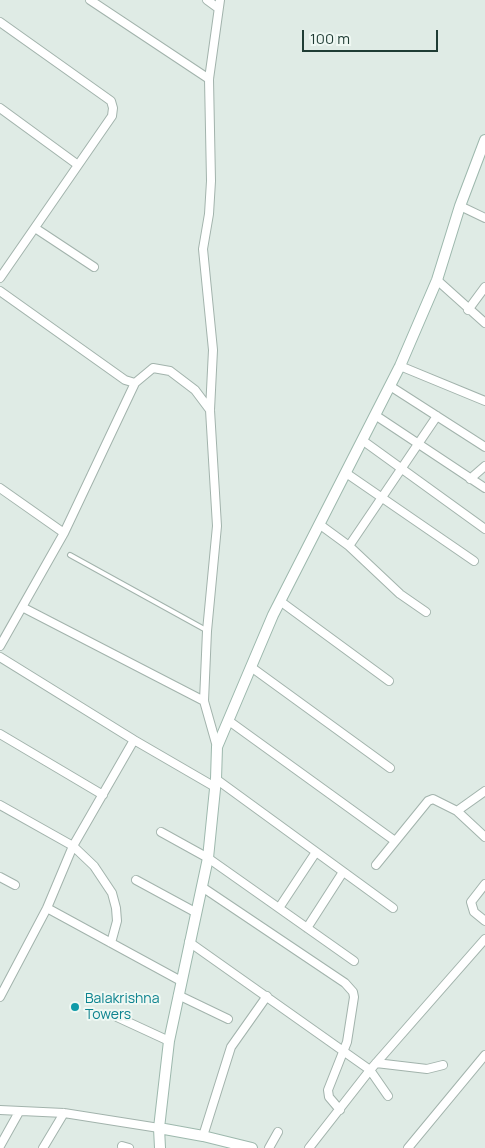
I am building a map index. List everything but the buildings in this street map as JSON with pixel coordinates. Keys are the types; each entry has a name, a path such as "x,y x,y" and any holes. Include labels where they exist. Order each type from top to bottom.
{"street":[{"path":"90,0 208,79"},
{"path":"160,1148 159,1128 169,1041 208,858 217,747 204,701 207,630 217,526 210,410 212,350 203,249 209,214 211,181 208,79 219,4 207,0"},
{"path":"0,22 110,101 113,108 112,116 0,278"},
{"path":"0,108 78,165"},
{"path":"217,747 280,601 400,366 437,280 460,206 485,140"},
{"path":"460,206 485,218"},
{"path":"35,228 94,267"},
{"path":"437,280 468,310 485,323"},
{"path":"468,310 485,287"},
{"path":"0,291 125,380 135,383"},
{"path":"400,366 485,400"},
{"path":"0,646 64,533 135,383 153,368 170,371 195,390 210,410"},
{"path":"390,386 485,447"},
{"path":"375,415 485,488"},
{"path":"349,546 437,416"},
{"path":"362,440 485,529"},
{"path":"470,479 485,466"},
{"path":"346,473 474,561"},
{"path":"0,488 64,533"},
{"path":"319,524 349,546 400,594 426,612"},
{"path":"280,601 389,681"},
{"path":"22,607 204,701"},
{"path":"0,657 134,740 215,783 316,852 393,908"},
{"path":"251,667 390,768"},
{"path":"229,721 396,841"},
{"path":"0,734 103,795"},
{"path":"0,998 47,908 73,846 134,740"},
{"path":"457,811 485,791"},
{"path":"376,865 428,801 436,800 457,811 485,837"},
{"path":"0,806 73,846 94,866 112,893 117,922 111,943"},
{"path":"161,832 208,858 354,961"},
{"path":"279,908 316,852"},
{"path":"308,928 343,872"},
{"path":"0,878 15,885"},
{"path":"136,880 195,912"},
{"path":"485,884 471,902 474,912 485,921"},
{"path":"202,887 349,987 354,997 343,1051 327,1094 340,1110"},
{"path":"47,908 181,981"},
{"path":"308,1148 370,1070 485,939"},
{"path":"189,942 370,1070 388,1096"},
{"path":"178,995 228,1019"},
{"path":"203,1136 231,1047 267,996"},
{"path":"117,1017 169,1041"},
{"path":"408,1148 485,1055"},
{"path":"376,1063 426,1069 443,1066"},
{"path":"0,1110 64,1113 203,1136 251,1148"},
{"path":"0,1146 19,1112"},
{"path":"43,1148 64,1113"},
{"path":"270,1148 278,1132"}],"lane":[{"path":"70,555 207,630"}],"place":[{"name":"Balakrishna Towers","path":"75,1007"}]}
